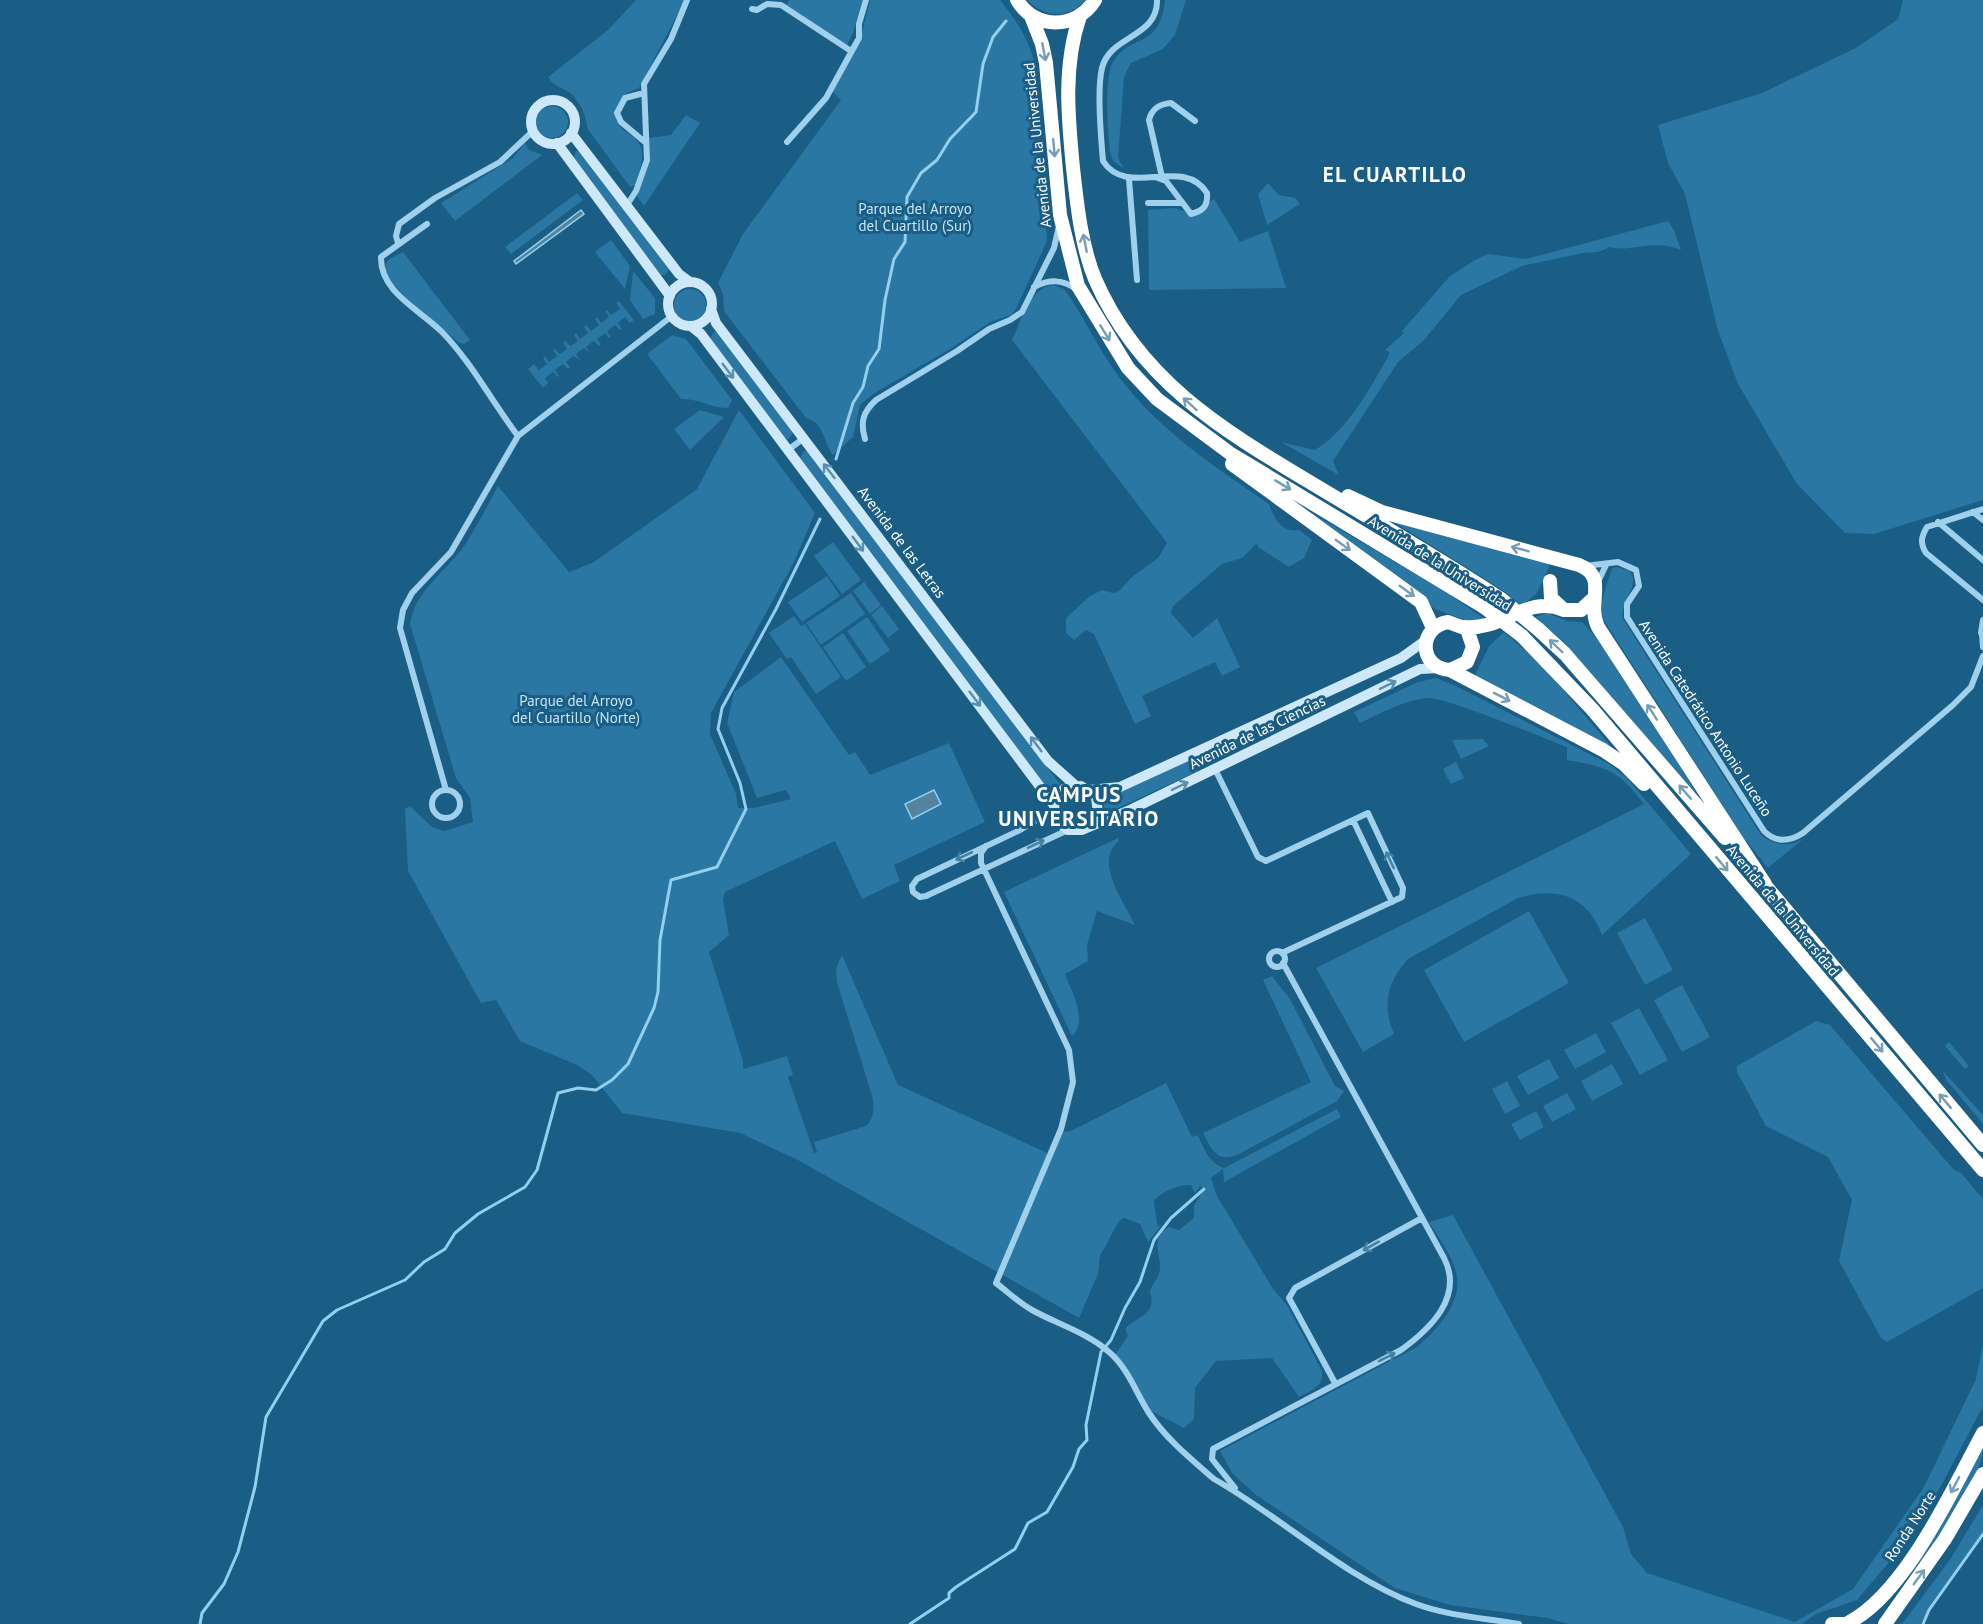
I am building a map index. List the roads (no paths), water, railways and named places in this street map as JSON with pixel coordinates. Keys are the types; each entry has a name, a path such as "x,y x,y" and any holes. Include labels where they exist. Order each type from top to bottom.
{"highway":[{"name":"Avenida de la Universidad","path":"1017,0 1031,16 1042,44 1046,63 1060,220 1078,286 1128,368 1156,399 1231,454 1484,607 1522,636 1592,709 1983,1170"},
{"path":"1031,16 1053,23 1064,22 1080,16 1095,0"},
{"name":"Avenida de la Universidad","path":"1080,16 1070,52 1068,91 1076,200 1087,254 1095,279 1136,347 1186,400 1237,439 1461,573 1501,600 1565,654 1765,884 1983,1145"},
{"path":"1181,419 1210,448 1421,602 1429,634 1428,657 1445,669 1603,750 1624,764 1684,819"},
{"path":"1237,439 1382,512 1579,565 1593,575 1594,617 1598,627 1765,884"},
{"path":"1534,605 1561,568 1579,565"},
{"path":"1550,581 1551,598 1564,610"},
{"path":"1429,634 1448,622 1464,627 1492,625 1534,605 1552,605 1564,610 1581,610 1595,592"},
{"path":"1473,646 1492,625"},
{"path":"1445,669 1465,664 1471,656 1473,646 1471,636 1464,627"},
{"name":"Ronda Norte","path":"1832,1624 1849,1623 1875,1603 1915,1553 1935,1522 1983,1433"},
{"path":"1885,1624 1945,1539 1983,1474"}],"main road":[{"path":"554,100 563,103 571,110 574,123 571,133 557,143 543,141 533,131 531,121 534,111 544,102 554,100"},
{"path":"571,133 679,274 707,291 711,298 711,309 704,321 691,326"},
{"path":"557,143 670,296"},
{"path":"690,282 677,286 670,296 668,305 672,316 679,323 691,326 701,334 1053,807 1057,822 1068,830 1078,831 1088,827 1095,820 1098,811 1097,801 1089,790 1076,786 1061,790 1053,807"},
{"name":"Avenida de las Letras","path":"711,309 716,323 1048,761 1076,786"},
{"name":"Avenida de las Ciencias","path":"1089,790 1120,787 1401,658 1429,634"},
{"name":"Avenida de las Ciencias","path":"1088,827 1215,769 1420,669 1445,669"}],"street":[{"path":"627,206 636,191 647,160 644,84 649,72 671,39 687,0"},
{"path":"787,142 825,98 859,38 859,24 866,0"},
{"path":"1157,1 1148,26 1140,34 1118,45 1102,68 1103,161 1108,169 1129,179 1158,177 1188,178 1202,186 1207,193 1205,207 1200,212 1191,214 1166,181 1158,177"},
{"path":"752,9 757,10 773,3 781,4 851,51"},
{"path":"644,93 625,98 617,113 621,122 646,143"},
{"path":"1158,177 1150,114 1162,104 1171,103 1195,121"},
{"path":"398,243 396,236 399,224 435,198 500,162 533,131"},
{"path":"1129,179 1137,280"},
{"path":"1148,203 1182,203"},
{"path":"865,439 861,426 865,410 876,400 989,329 1011,320 1022,312 1054,248 1060,220"},
{"path":"427,224 381,257 381,272 389,286 442,332 478,375 518,436"},
{"path":"1034,288 1046,281 1055,280 1070,284 1083,295"},
{"path":"446,790 400,628 403,610 412,593 451,552 518,436 672,316"},
{"path":"788,450 804,438"},
{"path":"1983,509 1938,522 1927,527 1921,536 1922,546 1926,553 1983,601"},
{"path":"1973,512 1983,520"},
{"path":"1938,522 1983,560"},
{"name":"Avenida Catedrático Antonio Luceño","path":"1579,565 1606,565 1618,562 1636,570 1639,586 1627,607 1630,622 1764,831 1780,840 1792,839 1803,833 1953,705 1971,687 1983,656"},
{"path":"1595,592 1606,565"},
{"path":"1983,620 1983,647"},
{"path":"1215,769 1257,857 1266,861 1368,813 1403,888 1402,897 1392,902 1282,953 1275,951 1270,956 1270,963 1280,965 1293,981 1449,1268 1450,1282 1446,1302 1437,1319 1425,1333 1401,1350 1213,1449 1211,1455 1217,1467 1241,1495"},
{"path":"446,790 454,792 460,805 457,813 449,818 436,814 432,806 437,793 446,790"},
{"path":"1053,807 986,846 917,879 912,889 916,895 926,896 1068,830"},
{"path":"1353,820 1392,902"},
{"path":"986,846 981,858 984,868 1069,1050 1072,1082 1061,1129 996,1282 1030,1309 1100,1345 1109,1352 1123,1366 1150,1415 1164,1433 1214,1479 1388,1592 1417,1605 1519,1624"},
{"path":"1280,965 1282,953"},
{"path":"1335,1383 1289,1298 1295,1288 1422,1218"}],"waterway":[{"path":"836,459 853,403 863,387 868,366 879,349 885,300 894,259 905,242 907,197 921,173 937,160 950,139 976,112 983,64 993,37 1006,21"},
{"path":"200,1624 202,1613 224,1584 238,1552 255,1487 266,1417 323,1321 337,1310 405,1280 424,1262 445,1249 455,1233 478,1214 525,1187 537,1170 558,1093 578,1088 596,1090 612,1080 628,1064 654,1008 658,992 660,940 671,880 717,867 746,809 740,783 718,729 722,708 776,609 820,519"},
{"path":"910,1624 949,1598 949,1593 956,1587 1015,1549 1028,1523 1047,1512 1073,1467 1079,1449 1087,1440 1086,1425 1101,1352 1111,1340 1140,1282 1154,1240 1171,1218 1204,1189"},
{"path":"1923,1624 1929,1610 1983,1534"}],"district":[{"name":"EL CUARTILLO","path":"1395,174"},
{"name":"CAMPUS UNIVERSITARIO","path":"1079,806"}],"park label":[{"name":"Parque del Arroyo del Cuartillo (Sur)","path":"915,216"},
{"name":"Parque del Arroyo del Cuartillo (Norte)","path":"576,708"}]}
